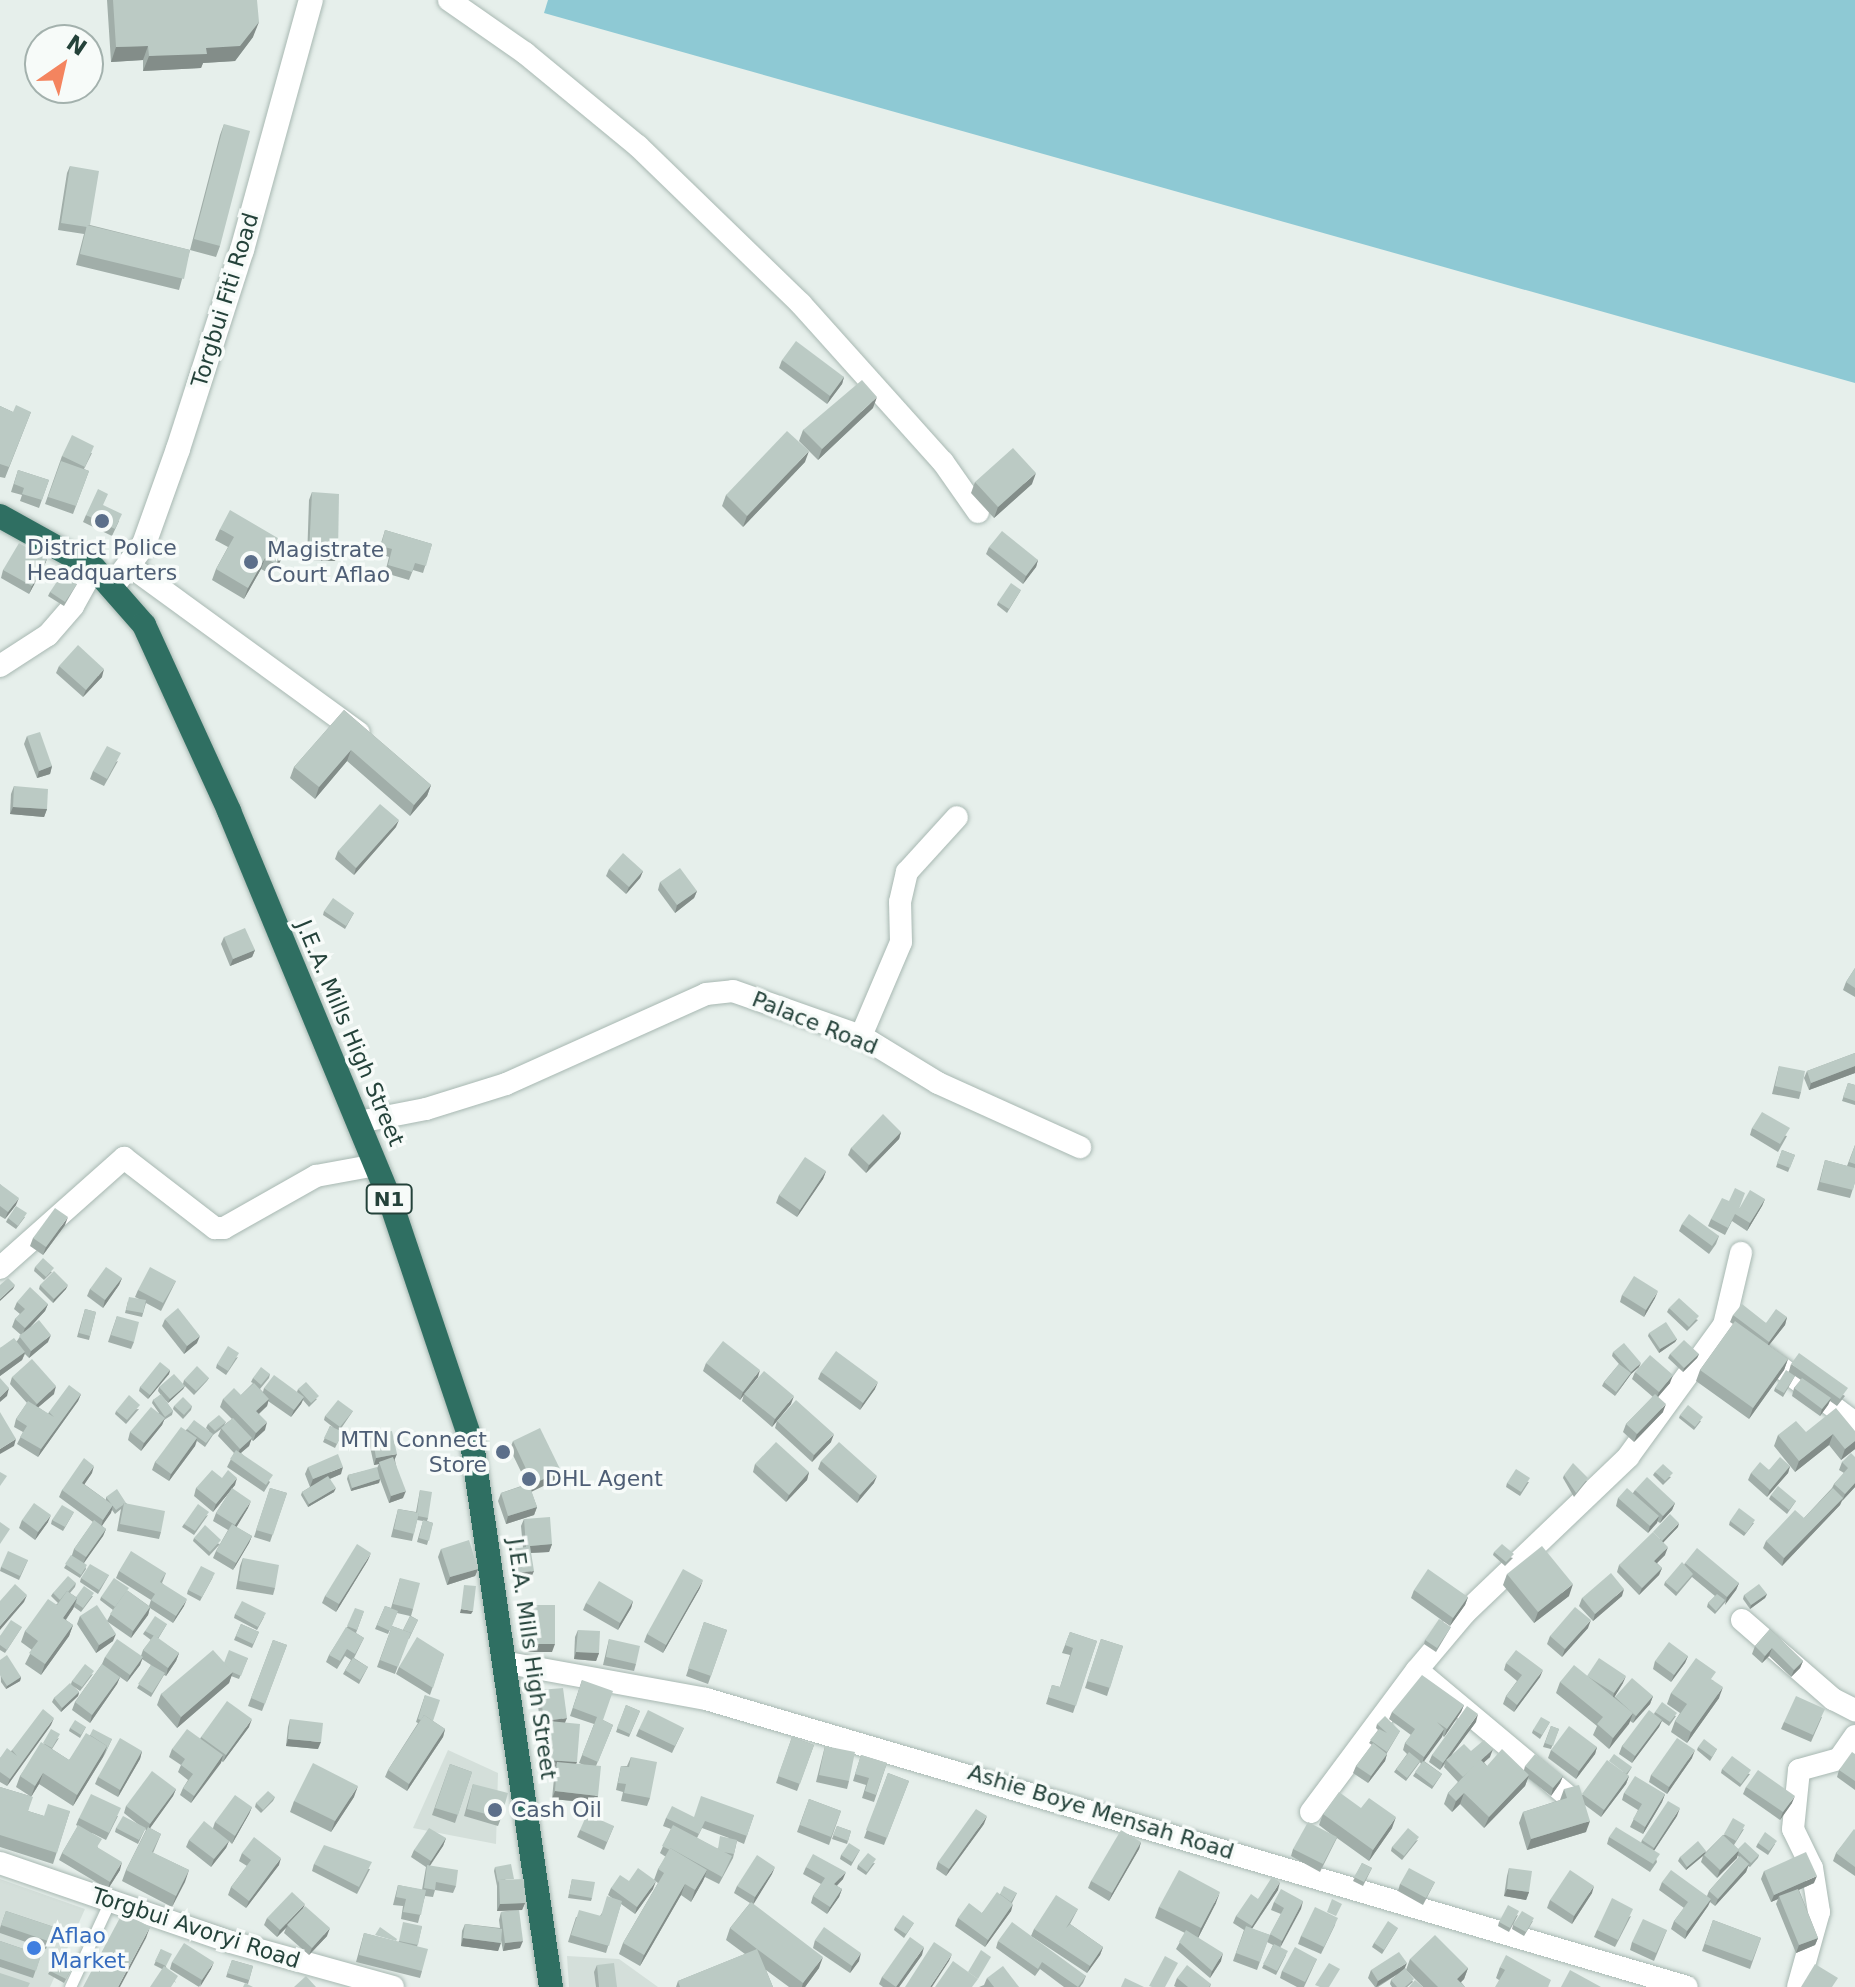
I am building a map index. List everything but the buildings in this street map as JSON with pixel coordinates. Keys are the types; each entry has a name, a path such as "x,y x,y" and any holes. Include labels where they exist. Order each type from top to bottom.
{"highway":[{"name":"J.E.A. Mills High Street","path":"0,516 94,568 144,625 229,811 376,1165 472,1443 508,1663 551,1987"}],"street":[{"name":"Torgbui Fiti Road","path":"112,587 144,544 242,250 311,0"},
{"path":"449,0 525,53 638,146 780,283 943,462 978,512"},
{"path":"130,566 372,743"},
{"path":"0,666 48,635 73,606 94,568"},
{"path":"861,1036 901,942 900,902 907,872 957,817"},
{"name":"Palace Road","path":"359,1122 426,1109 506,1084 706,994 733,991 861,1036 938,1083 1080,1147"},
{"path":"0,1268 124,1158 142,1166 215,1228 224,1228 316,1176 376,1165"},
{"path":"1311,1812 1417,1670 1465,1613 1628,1457 1724,1325 1741,1253"},
{"path":"1724,1325 1855,1423"},
{"path":"1742,1620 1833,1699 1855,1710"},
{"name":"Ashie Boye Mensah Road","path":"508,1663 735,1707 1687,1987"},
{"path":"1417,1670 1569,1797"},
{"path":"1798,1987 1819,1912 1812,1868 1793,1829 1799,1770 1839,1759 1855,1736"},
{"name":"Torgbui Avoryi Road","path":"0,1863 231,1942 393,1987"}],"lane":[{"path":"70,1987 110,1901"}],"shaded area":[{"path":"448,1750 498,1773 496,1844 413,1828"},
{"name":"Aflao Market","path":"0,1879 85,1909 50,1987 0,1987"},
{"path":"567,1956 619,1959 658,1987 569,1987"}],"water":[{"path":"548,0 1855,0 1855,383 544,13"}],"place":[{"name":"District Police Headquarters","path":"102,521"},
{"name":"Magistrate Court Aflao","path":"251,562"},
{"name":"MTN Connect Store","path":"503,1452"},
{"name":"DHL Agent","path":"529,1479"},
{"name":"Cash Oil","path":"495,1810"},
{"name":"Aflao Market","path":"34,1948"}]}
